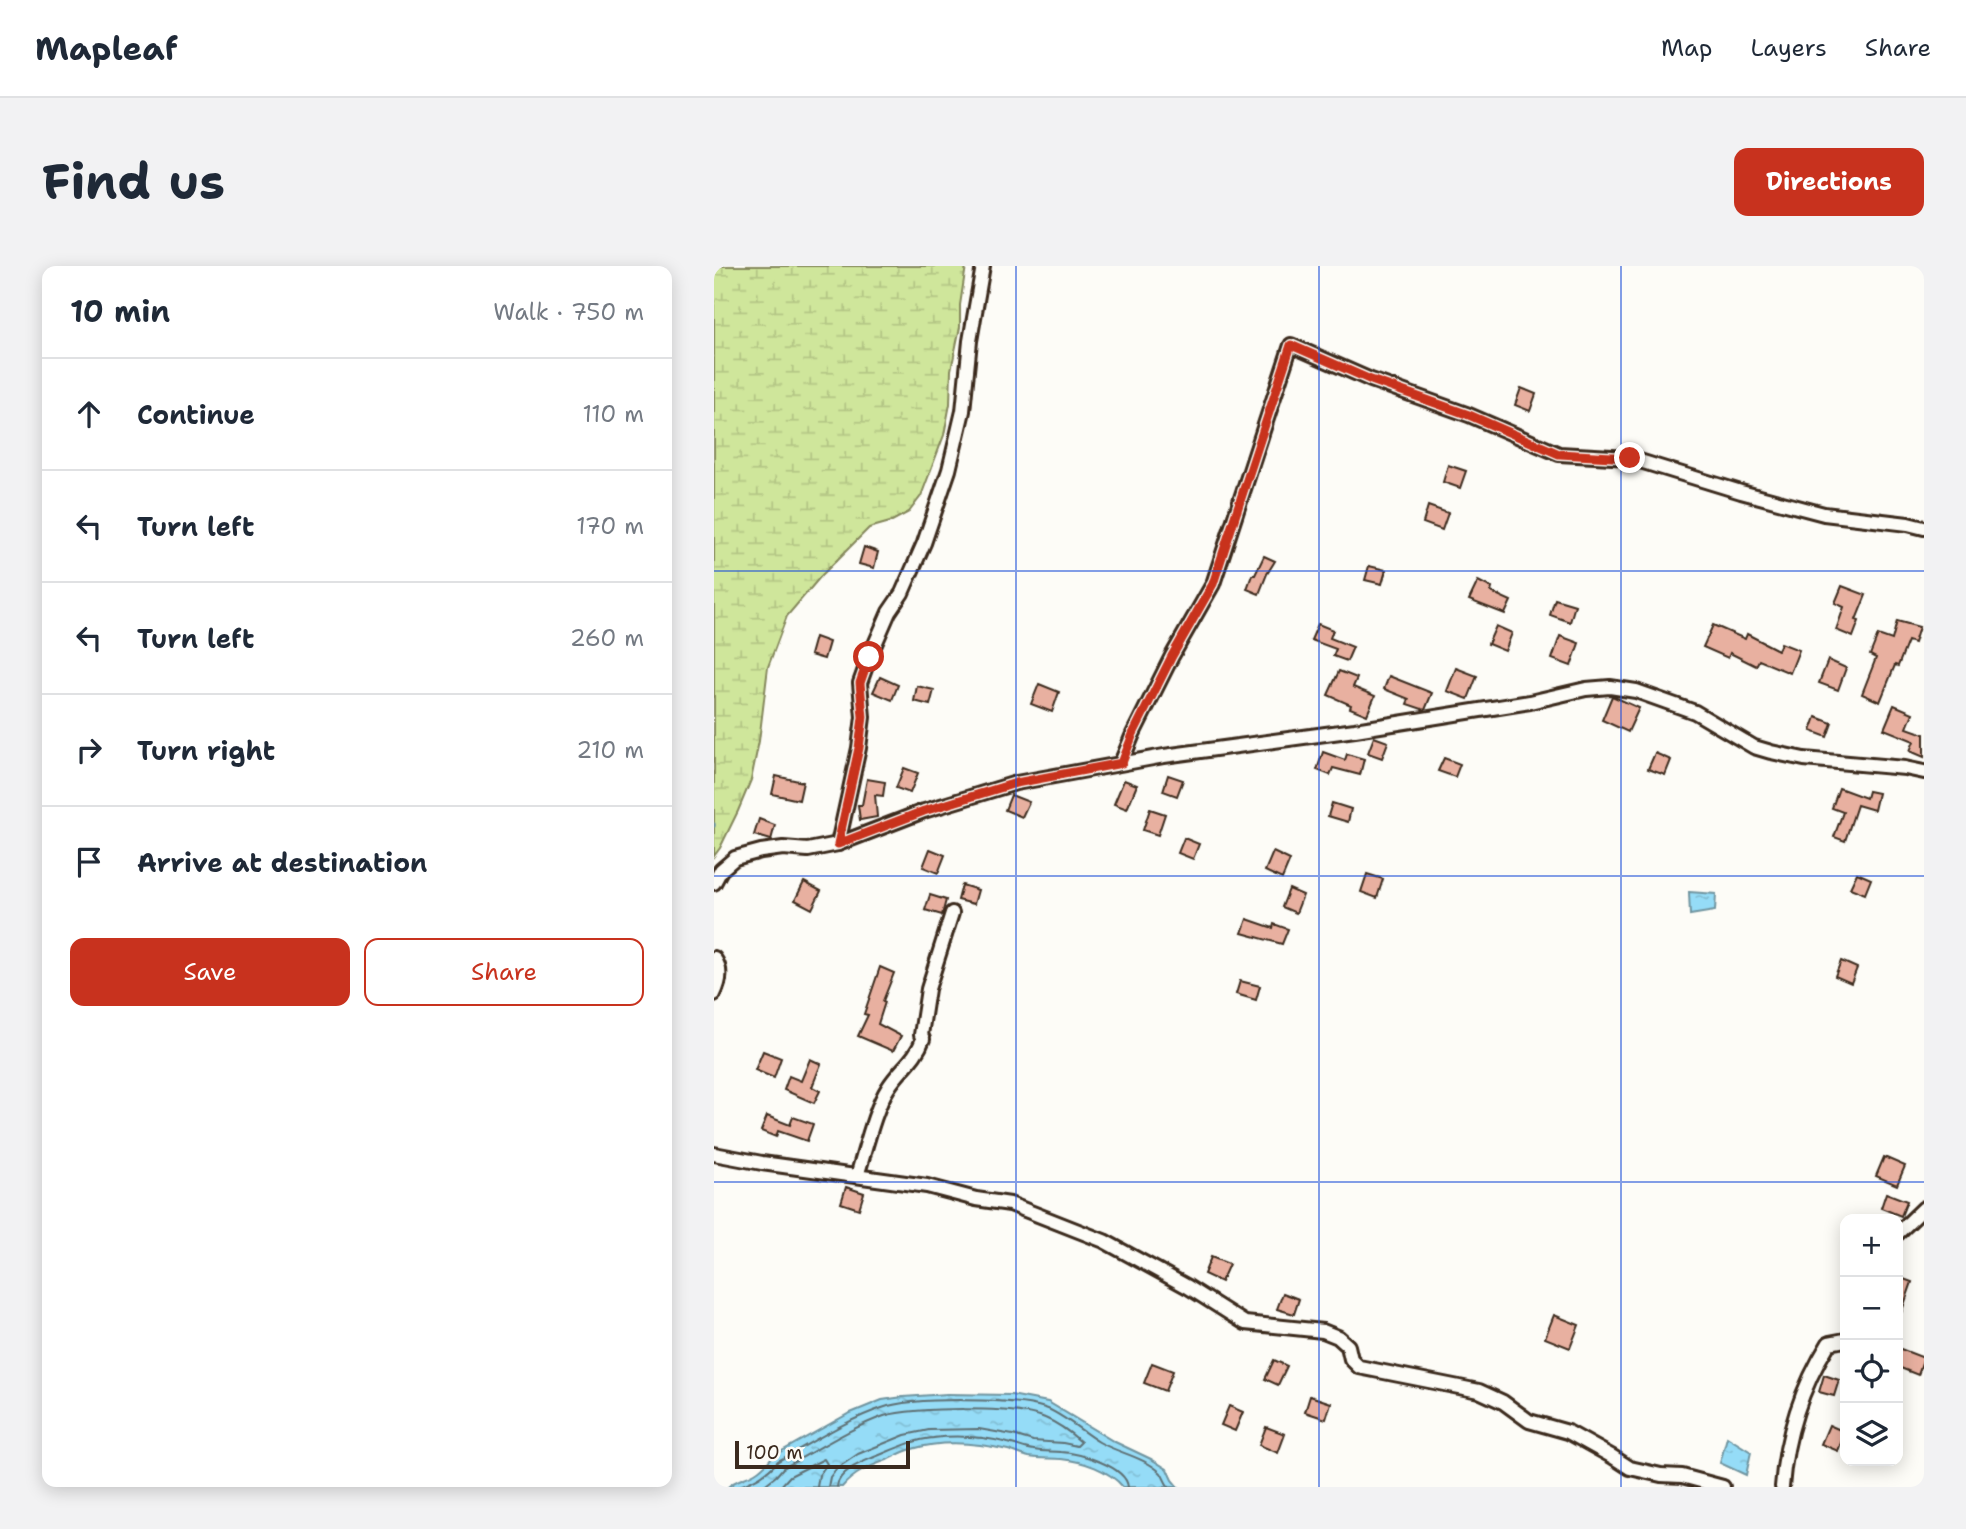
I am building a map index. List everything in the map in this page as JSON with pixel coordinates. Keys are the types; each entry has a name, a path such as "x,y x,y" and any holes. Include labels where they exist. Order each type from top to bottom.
{"street":[{"path":"838,844 859,748 863,717 860,683 889,612 902,593 924,543 949,470 963,411 970,341 983,266"},
{"path":"1122,763 1133,734 1172,656 1213,584 1291,345 1371,380 1469,415 1559,454 1630,458 1824,514 1924,528"},
{"path":"714,883 721,870 735,858 783,848 808,849 838,844 924,811 1016,783 1122,763 1530,702 1586,689 1610,687 1636,691 1695,712 1754,747 1771,752 1804,760 1924,772"},
{"path":"857,1176 886,1090 919,1051 923,1039 920,1034 928,989 952,913"},
{"path":"714,958 720,974 714,994"},
{"path":"714,1154 927,1186 976,1199 1010,1204 1104,1241 1188,1287 1245,1323 1323,1331 1338,1337 1348,1346 1351,1359 1359,1367 1479,1391 1503,1402 1529,1421 1568,1432 1630,1468 1661,1475 1682,1476 1723,1487"},
{"path":"1903,1228 1924,1208"},
{"path":"1782,1487 1791,1424 1812,1369 1829,1343 1840,1341"}],"green space":[{"path":"714,266 966,266 944,435 921,496 909,512 890,522 869,528 821,576 787,616 768,667 759,741 751,780 714,856"}],"water":[{"path":"1689,892 1716,894 1715,911 1690,915"},
{"path":"947,1394 1011,1395 1048,1402 1167,1469 1178,1487 1123,1487 1103,1471 1078,1462 1029,1457 1008,1450 972,1444 935,1444 906,1451 863,1470 842,1487 728,1487 758,1471 773,1456 848,1414 882,1400"},
{"path":"1727,1437 1751,1452 1746,1475 1720,1463"}],"building":[{"path":"1521,388 1536,394 1530,411 1515,405"},
{"path":"1448,465 1466,471 1460,488 1443,482"},
{"path":"1428,506 1448,513 1442,530 1423,523"},
{"path":"864,547 878,552 874,568 859,564"},
{"path":"1264,556 1275,561 1259,594 1247,589"},
{"path":"1369,566 1386,570 1382,584 1365,580"},
{"path":"1478,581 1492,588 1491,592 1511,601 1505,614 1469,600"},
{"path":"1842,586 1866,595 1856,620 1859,621 1853,637 1836,630 1844,607 1835,603"},
{"path":"1555,599 1575,605 1570,622 1550,615"},
{"path":"1897,621 1919,627 1914,643 1908,641 1898,666 1895,665 1880,702 1862,694 1876,658 1870,655 1878,635 1892,640"},
{"path":"1318,624 1333,630 1330,638 1353,647 1347,661 1333,656 1336,649 1311,640"},
{"path":"1713,625 1745,639 1747,634 1778,650 1781,643 1799,650 1790,673 1759,660 1756,666 1730,653 1728,658 1703,647"},
{"path":"1496,626 1512,633 1505,651 1488,644"},
{"path":"1560,636 1579,643 1571,666 1552,659"},
{"path":"815,637 829,642 824,659 810,655"},
{"path":"1828,660 1846,668 1838,690 1819,683"},
{"path":"1456,668 1477,676 1468,699 1447,691"},
{"path":"1339,671 1357,678 1353,687 1375,696 1367,715 1328,695"},
{"path":"1389,676 1432,693 1425,710 1407,704 1409,699 1384,689"},
{"path":"880,677 898,685 892,700 873,692"},
{"path":"1039,684 1059,692 1052,712 1031,704"},
{"path":"917,686 934,690 930,705 914,701"},
{"path":"1612,696 1639,708 1628,732 1602,720"},
{"path":"1894,705 1913,713 1907,728 1924,734 1924,757 1910,751 1914,741 1884,729"},
{"path":"1816,717 1832,723 1827,737 1811,731"},
{"path":"1374,737 1388,742 1382,758 1368,753"},
{"path":"1323,752 1345,760 1347,754 1364,759 1360,775 1333,768 1330,775 1317,770"},
{"path":"1655,753 1671,760 1665,775 1648,769"},
{"path":"1444,758 1460,764 1455,777 1438,771"},
{"path":"904,768 918,773 910,793 896,788"},
{"path":"1168,775 1183,780 1177,796 1163,791"},
{"path":"776,776 803,782 799,800 772,794"},
{"path":"867,779 885,782 883,796 875,795 877,817 860,820 858,805 862,805"},
{"path":"1124,780 1137,785 1127,809 1114,804"},
{"path":"1839,788 1866,798 1868,791 1878,793 1874,810 1857,805 1845,841 1834,837 1843,812 1832,808"},
{"path":"1011,795 1029,802 1022,817 1005,810"},
{"path":"1332,803 1351,809 1348,822 1328,816"},
{"path":"1150,809 1165,814 1158,835 1143,830"},
{"path":"759,819 775,825 771,840 754,835"},
{"path":"1184,838 1199,844 1193,859 1178,853"},
{"path":"930,849 945,855 938,873 923,867"},
{"path":"1273,852 1290,860 1282,879 1265,871"},
{"path":"1857,873 1871,879 1865,894 1850,888"},
{"path":"1367,874 1383,879 1377,898 1361,892"},
{"path":"804,882 821,891 812,909 795,900"},
{"path":"962,885 978,890 974,904 958,900"},
{"path":"1289,889 1303,895 1296,913 1282,907"},
{"path":"930,895 946,900 942,915 925,910"},
{"path":"1247,919 1273,928 1274,924 1288,929 1282,944 1242,933"},
{"path":"1841,961 1857,968 1851,983 1835,976"},
{"path":"880,967 894,973 883,1001 885,1002 878,1024 901,1036 893,1051 858,1036 868,1015 864,1014"},
{"path":"1240,981 1260,986 1256,1000 1236,994"},
{"path":"763,1051 781,1058 774,1078 755,1070"},
{"path":"810,1059 821,1064 812,1087 820,1091 814,1103 784,1090 789,1076 801,1081"},
{"path":"767,1116 790,1125 793,1117 813,1124 807,1141 778,1131 776,1137 761,1131"},
{"path":"1884,1157 1905,1166 1897,1185 1876,1176"},
{"path":"846,1187 864,1193 859,1209 841,1203"},
{"path":"1886,1193 1907,1201 1902,1214 1881,1208"},
{"path":"1211,1257 1229,1264 1221,1282 1204,1274"},
{"path":"1903,1279 1912,1282 1903,1308"},
{"path":"1283,1293 1299,1299 1294,1314 1277,1309"},
{"path":"1554,1315 1579,1325 1570,1348 1545,1338"},
{"path":"1903,1350 1924,1358 1918,1375 1903,1369"},
{"path":"1274,1360 1287,1366 1278,1385 1265,1379"},
{"path":"1152,1363 1173,1371 1165,1391 1144,1383"},
{"path":"1824,1375 1839,1380 1834,1396 1819,1392"},
{"path":"1310,1396 1331,1403 1326,1419 1305,1412"},
{"path":"1229,1406 1243,1412 1235,1431 1221,1425"},
{"path":"1829,1425 1840,1430 1838,1451 1821,1444"},
{"path":"1266,1427 1285,1434 1278,1453 1259,1445"}],"route":[{"path":"869,657 860,683 863,717 859,748 838,844 924,811 1016,783 1122,763 1133,734 1172,656 1213,584 1291,345 1371,380 1469,415 1559,454 1630,458"}]}
